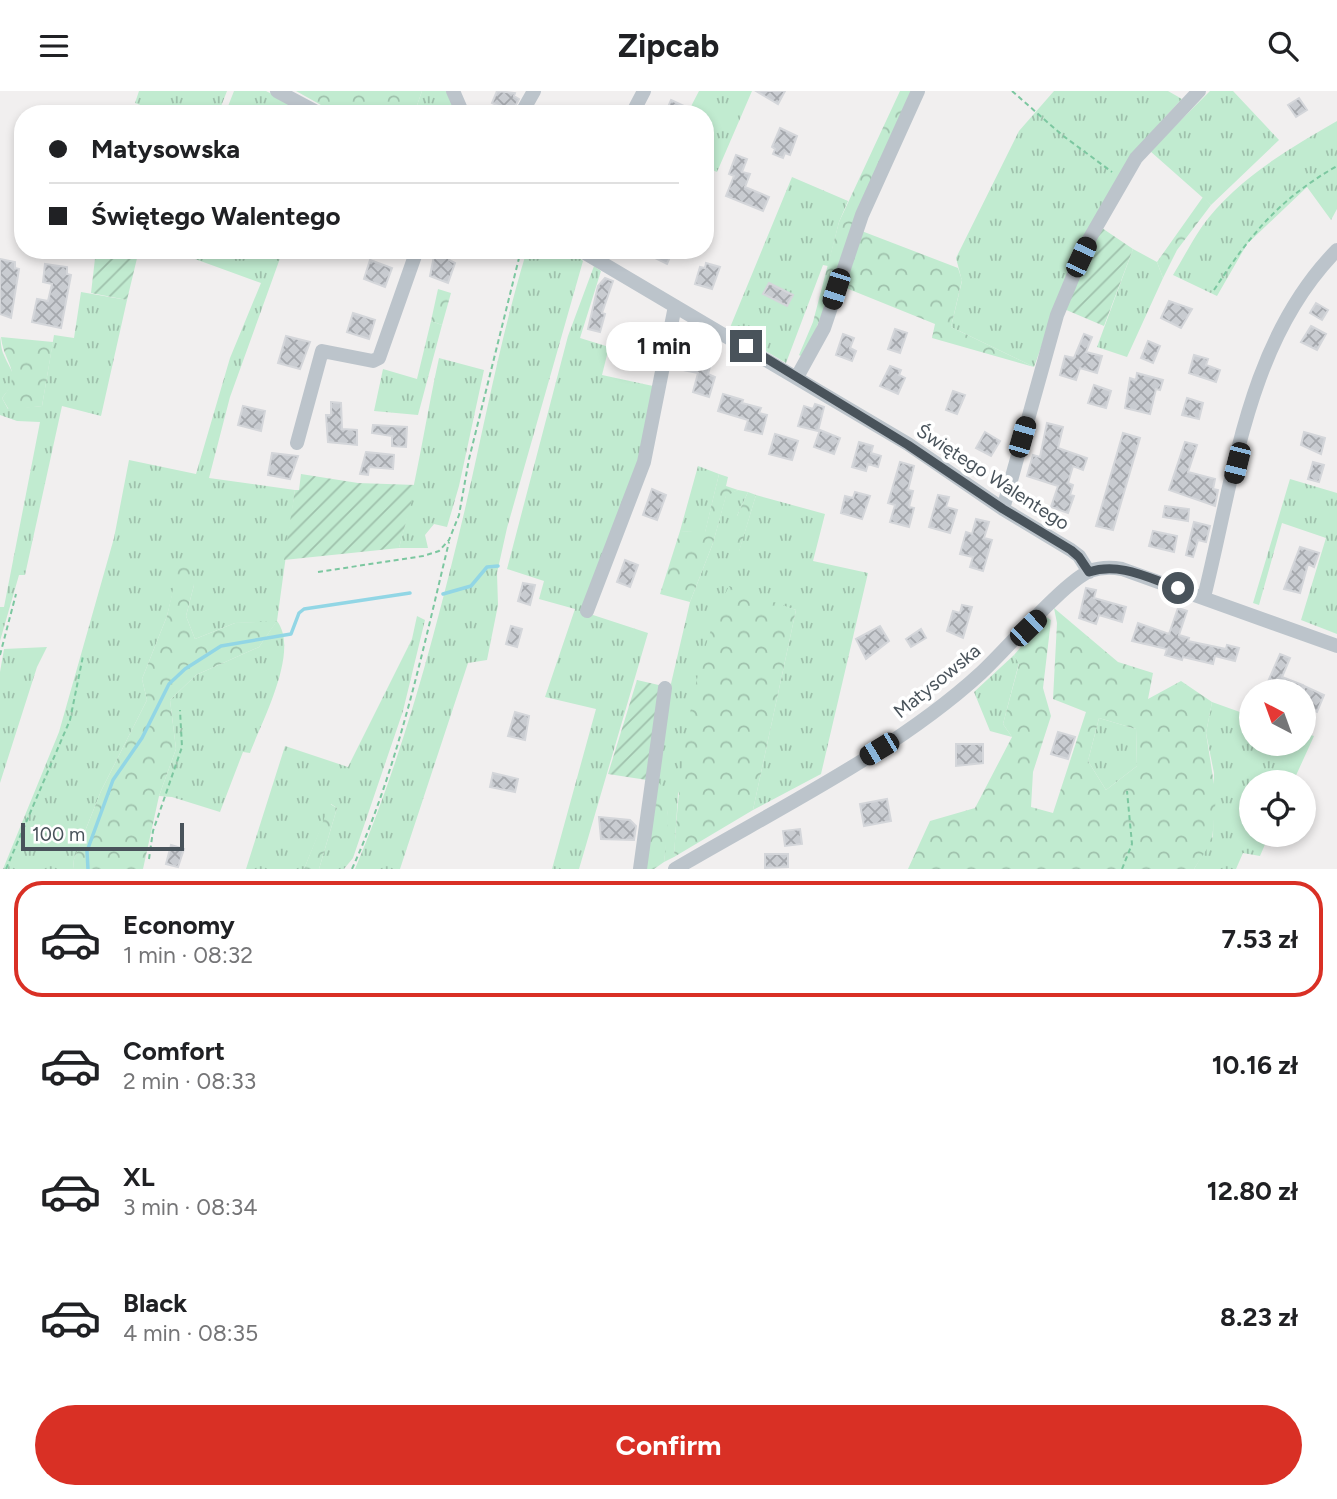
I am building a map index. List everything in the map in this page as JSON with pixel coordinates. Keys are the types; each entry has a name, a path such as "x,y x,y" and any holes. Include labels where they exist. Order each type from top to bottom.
{"street":[{"path":"277,91 303,105"},
{"path":"797,377 824,328 862,215 918,91"},
{"path":"1003,509 1060,305 1097,222 1121,179 1155,134 1199,91"},
{"path":"1204,597 1261,371 1299,295 1337,250"},
{"path":"297,443 322,351 373,361 379,358 414,259"},
{"name":"Świętego Walentego","path":"595,259 908,445 1003,509 1071,550 1089,572"},
{"path":"587,611 644,462 675,306"},
{"path":"1089,572 1108,567 1122,569 1337,646"},
{"name":"Matysowska","path":"675,869 930,715 972,681 1089,572"},
{"path":"640,869 665,688"}],"path":[{"path":"1012,91 1062,135 1121,179"},
{"path":"1214,290 1244,243 1275,210 1301,187 1337,166"},
{"path":"352,869 404,723 449,540 459,515 484,395 519,259"},
{"path":"318,572 423,557 439,551 449,540"},
{"path":"0,655 16,594"},
{"path":"6,869 69,720 83,656"},
{"path":"149,859 153,831 182,747 180,710"},
{"path":"1122,869 1132,844 1127,791"}],"green space":[{"path":"139,91 227,91 222,105 135,103"},
{"path":"234,91 266,91 293,105 229,105"},
{"path":"296,91 422,91 417,105 321,105"},
{"path":"422,91 446,91 453,105 417,105"},
{"path":"699,91 752,91 717,172 714,171 714,105 692,105"},
{"path":"900,91 913,91 804,358 799,355 813,322 839,222"},
{"path":"1054,91 1168,91 1182,99 1165,117 1056,306 1034,367 951,327 962,281 956,258 1019,131"},
{"path":"1210,91 1233,91 1279,140 1211,205 1150,151"},
{"path":"1337,121 1337,209 1331,220 1307,187 1247,244 1217,296 1173,275 1201,228 1229,195 1263,167"},
{"path":"792,177 848,201 839,222 828,266 823,265 786,363 729,330"},
{"path":"1203,197 1211,205 1177,250 1163,278 1157,262"},
{"path":"1099,226 1133,249 1104,326 1064,309"},
{"path":"859,230 958,268 962,280 951,327 1034,367 932,338 935,324 841,286"},
{"path":"1133,249 1157,262 1163,278 1127,357 1097,347"},
{"path":"95,259 137,259 127,300 91,293"},
{"path":"195,259 280,259 230,397 209,478 295,490 277,621 283,634 282,668 250,753 243,752 220,812 172,797 159,796 176,749 170,700 196,675 259,647 276,622 235,623 195,639 186,616 194,585 179,567 167,616 142,679 147,700 101,791 74,859 73,869 3,869 59,732 114,538 129,460 196,474 230,358 261,283"},
{"path":"524,259 583,261 507,528 497,573 498,605 487,660 468,663 400,869 355,869 389,781 430,646"},
{"path":"594,266 601,271 580,338 609,347 602,375 653,386 638,464 590,614 648,633 579,869 552,869 596,709 545,697 575,609 539,599 544,581 507,569 568,336"},
{"path":"438,289 451,293 442,325 431,321"},
{"path":"81,292 127,300 101,416 62,406 25,575 19,575 0,641 0,607 4,607 40,422 17,421 0,415 0,337 3,353 13,375 2,398 8,409 42,406 54,335 74,338"},
{"path":"431,321 442,325 418,415 374,411 383,369 417,379"},
{"path":"1,337 53,342 42,406 9,410 2,398 12,381 12,374"},
{"path":"439,358 484,370 459,486 447,527 434,524 425,535 428,548 399,548 415,478"},
{"path":"698,466 719,474 705,533 680,531"},
{"path":"301,474 358,483 416,485 399,548 284,560 295,490 299,490"},
{"path":"719,474 728,477 726,486 738,490 726,496 713,543 690,602 660,594 680,531 705,532"},
{"path":"1290,479 1337,493 1337,634 1301,620 1326,538 1282,523 1259,605 1253,603"},
{"path":"738,490 748,492 737,516 739,551 756,495 825,514 813,561 868,573 821,774 753,810 796,610 771,602 678,794 674,857 664,862 668,813 657,781 670,688 690,602 713,543 726,495"},
{"path":"748,492 756,495 739,552 733,543 737,516"},
{"path":"178,567 191,568 194,585 186,616 195,639 235,623 277,621 259,647 196,675 170,700 176,749 159,796 143,869 73,869 74,859 101,791 147,700 142,679 167,616"},
{"path":"729,586 796,610 753,810 674,857 679,789 696,683 705,648"},
{"path":"1054,608 1118,662 1153,673 1148,699 1181,681 1212,702 1206,733 1216,797 1212,841 1194,869 908,869 930,821 975,808 1012,737 1003,724 1019,664 1014,655 1046,617 1051,620 1043,688 1051,716 1033,772 1031,807 1053,813 1086,712 1053,699 1057,623","holes":["1099,718 1136,729 1137,766 1106,790 1088,761"]},
{"path":"417,616 425,620 403,711 353,858 344,869 319,869 337,808 331,804 304,869 246,869 285,746 348,767 412,639"},
{"path":"47,647 37,667 0,783 0,672 4,649"},
{"path":"1014,655 1019,663 1003,724 1012,737 990,731 974,692"},
{"path":"637,680 663,686 647,780 608,774"},
{"path":"1212,702 1239,712 1239,756 1305,756 1298,770 1239,770 1239,847 1264,847 1260,856 1243,853 1236,869 1194,869 1213,837 1214,773 1206,733"},
{"path":"1099,718 1136,729 1137,766 1106,790 1088,761"},
{"path":"657,781 663,788 668,808 664,862 654,869 645,869"},
{"path":"330,804 337,808 319,869 304,869"}],"building":[{"path":"497,91 515,93 514,96 519,99 516,105 492,103"},
{"path":"756,91 785,91 778,104"},
{"path":"1299,98 1307,110 1296,117 1288,105"},
{"path":"671,100 682,105 669,105"},
{"path":"780,128 797,136 790,155 785,153 783,158 773,154 775,149 772,147"},
{"path":"736,155 747,159 742,172 750,174 745,187 769,197 763,211 726,196 734,176 729,174"},
{"path":"0,259 15,262 15,268 19,269 11,318 0,314"},
{"path":"433,259 449,259 455,263 448,283 430,276"},
{"path":"370,260 392,268 385,287 364,279"},
{"path":"706,263 720,267 712,289 695,284 700,267 705,268"},
{"path":"45,264 67,267 67,274 71,275 61,328 32,322 37,299 48,301 52,284 43,282"},
{"path":"605,278 613,281 602,313 605,314 600,332 588,329 598,286"},
{"path":"769,283 793,295 787,306 763,294"},
{"path":"1169,301 1192,309 1181,328 1161,318"},
{"path":"1316,303 1328,310 1322,320 1310,313"},
{"path":"353,313 375,320 369,339 347,332"},
{"path":"1311,326 1326,334 1317,350 1301,342"},
{"path":"895,329 907,333 900,353 888,349"},
{"path":"843,334 854,338 850,348 856,351 852,361 836,355"},
{"path":"1084,334 1092,337 1086,352 1102,356 1097,373 1080,368 1076,380 1060,375 1065,356 1074,358"},
{"path":"286,336 310,342 300,369 278,363"},
{"path":"645,336 655,342 651,357 633,355 638,338"},
{"path":"679,337 694,341 692,346 714,353 708,374 715,377 709,397 693,392 698,373 683,370 686,357 675,354"},
{"path":"1148,341 1160,346 1153,363 1141,358"},
{"path":"1194,355 1208,359 1206,365 1220,370 1216,382 1189,373"},
{"path":"890,366 901,370 899,375 905,378 898,394 880,386"},
{"path":"1137,373 1163,380 1160,390 1156,389 1150,414 1125,408 1130,378 1136,380"},
{"path":"1094,385 1111,391 1106,408 1088,403"},
{"path":"953,391 965,395 957,414 946,410"},
{"path":"723,394 761,408 759,413 767,415 762,434 745,430 748,420 718,411"},
{"path":"1187,398 1203,403 1199,419 1182,415"},
{"path":"331,402 341,403 342,429 357,430 357,445 328,442 326,415 331,415"},
{"path":"815,404 824,407 818,431 798,426 804,406 813,409"},
{"path":"243,406 265,411 261,431 238,425"},
{"path":"1047,423 1063,427 1058,448 1087,458 1083,470 1073,466 1068,483 1073,485 1070,495 1074,496 1068,513 1051,507 1058,486 1027,476 1033,455 1040,457"},
{"path":"373,425 407,427 406,447 392,446 392,436 372,433"},
{"path":"820,430 840,438 834,454 814,447"},
{"path":"985,432 1000,441 991,456 976,448"},
{"path":"1304,432 1325,438 1321,454 1301,445"},
{"path":"1123,433 1140,438 1113,530 1096,526"},
{"path":"775,434 798,441 792,460 769,454"},
{"path":"859,442 873,446 871,453 881,456 878,467 868,464 866,471 852,467"},
{"path":"1185,442 1197,445 1188,472 1215,479 1213,489 1218,490 1215,506 1169,490"},
{"path":"366,452 394,455 393,469 369,467 368,475 360,474"},
{"path":"272,453 298,456 290,479 268,475"},
{"path":"900,462 914,466 908,490 913,491 909,507 914,508 909,527 890,522 895,505 888,503"},
{"path":"1313,462 1324,465 1319,482 1308,479"},
{"path":"652,489 666,495 657,520 643,515"},
{"path":"855,492 870,496 862,519 841,513 845,496 853,498"},
{"path":"938,495 949,497 946,507 957,510 950,533 929,527"},
{"path":"1165,506 1189,509 1188,521 1163,517"},
{"path":"976,519 989,522 984,538 992,540 983,571 970,567 973,557 960,554 966,532 972,534"},
{"path":"1194,522 1210,526 1206,542 1198,540 1193,557 1186,555"},
{"path":"1153,531 1177,536 1174,552 1149,546"},
{"path":"1300,547 1319,553 1314,567 1308,564 1300,593 1284,589"},
{"path":"625,560 638,565 630,587 617,582"},
{"path":"523,583 535,585 530,605 518,601"},
{"path":"1086,588 1096,590 1094,598 1126,607 1122,622 1099,615 1096,624 1079,618"},
{"path":"962,605 972,607 963,638 947,631 953,611 960,613"},
{"path":"1178,608 1187,611 1179,635 1189,638 1188,641 1226,649 1227,645 1239,648 1235,661 1215,656 1213,664 1183,657 1182,660 1165,655 1167,649 1132,641 1138,623 1169,634"},
{"path":"511,626 522,629 517,647 506,644"},
{"path":"880,626 889,641 866,659 856,639"},
{"path":"921,629 926,638 911,647 906,639"},
{"path":"1280,654 1290,658 1282,677 1287,679 1269,679"},
{"path":"1316,691 1324,695 1316,712"},
{"path":"515,712 529,716 525,740 508,736"},
{"path":"1058,732 1075,737 1068,759 1051,754"},
{"path":"956,744 983,744 983,763 956,766"},
{"path":"493,773 518,779 515,792 490,787"},
{"path":"887,799 891,821 864,826 860,804"},
{"path":"599,817 630,820 636,826 634,840 601,839"},
{"path":"800,829 802,844 785,846 783,831"},
{"path":"171,845 184,849 178,867 166,864"},
{"path":"765,854 788,854 788,867 765,868"}],"waterway":[{"path":"443,594 471,586 487,567 498,566"},
{"path":"88,869 87,851 113,780 142,738 169,684 185,669 221,646 291,634 299,613 304,609 410,593"}],"route":[{"path":"746,346 908,445 1003,509 1071,550 1089,572 1108,567 1122,569 1178,588"}]}
